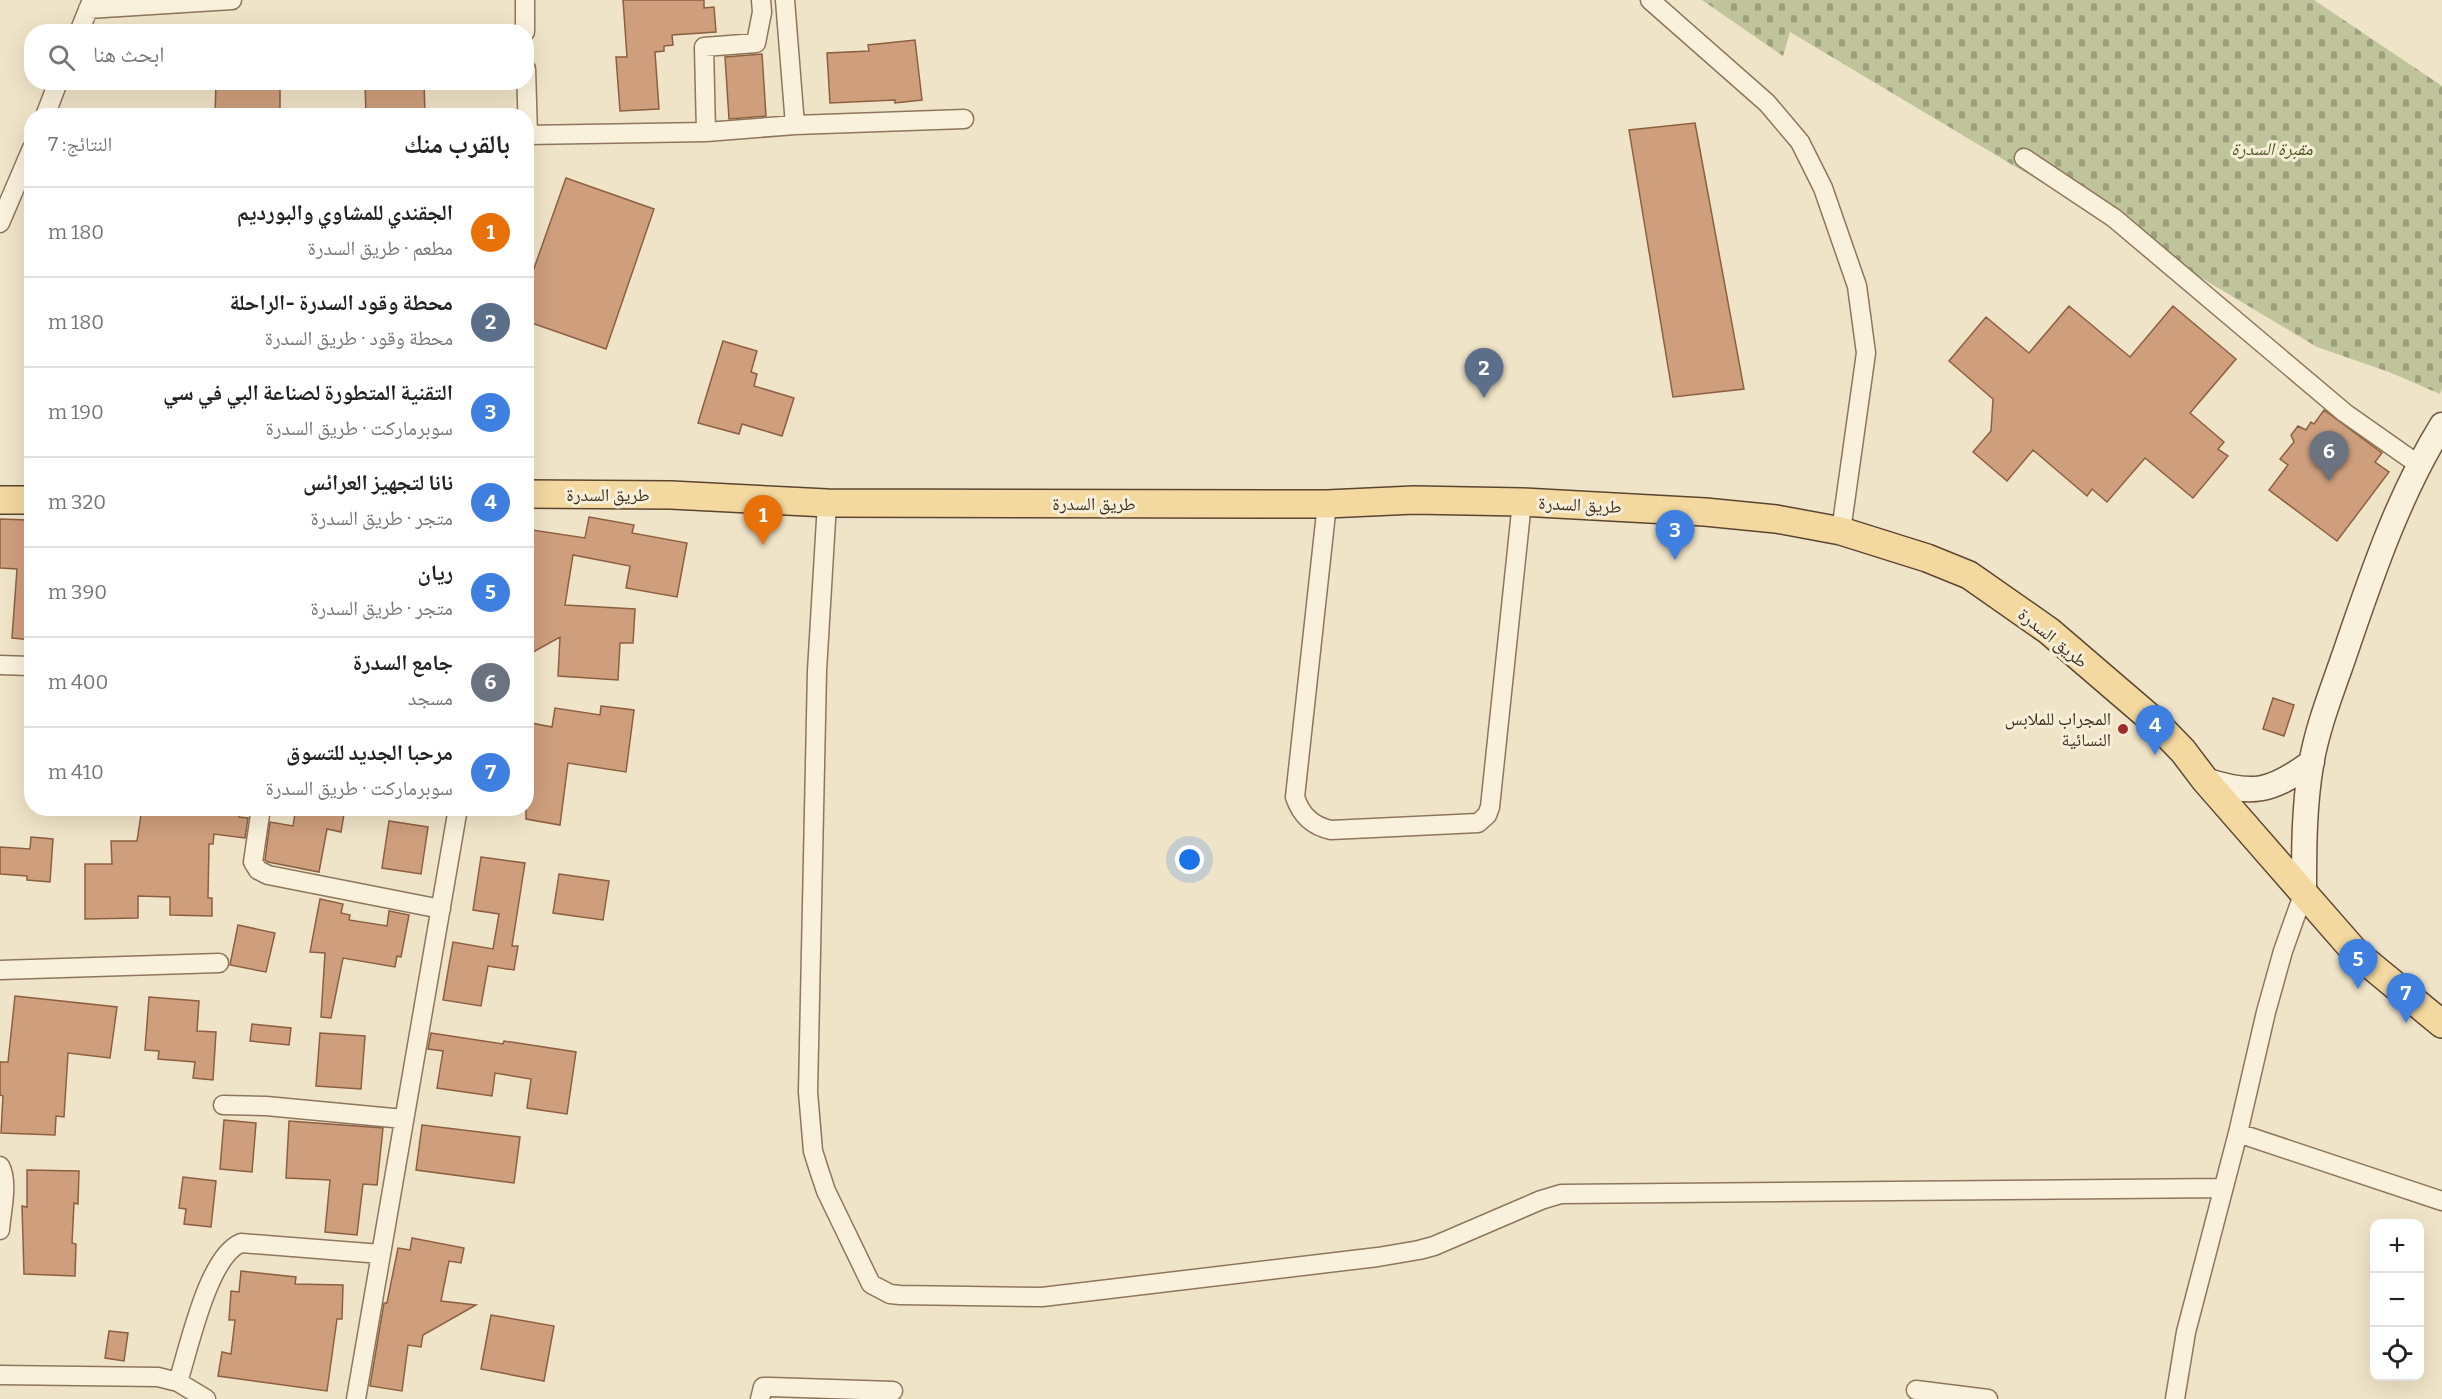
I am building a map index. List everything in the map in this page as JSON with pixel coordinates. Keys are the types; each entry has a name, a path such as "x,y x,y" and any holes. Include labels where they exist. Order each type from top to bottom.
{"main road":[{"name":"طريق السدرة","path":"534,494 671,495 827,503 1522,502 1705,512 1776,519 1841,531 1927,558 1969,575 2049,631 2155,722 2183,751 2205,780 2357,954 2442,1024"},
{"path":"0,501 24,500"}],"street":[{"path":"82,24 90,4 232,0"},
{"path":"525,0 525,24"},
{"path":"706,132 704,47 756,43 762,12 761,0"},
{"path":"785,0 795,125"},
{"path":"1650,0 1767,103 1800,142 1823,188 1857,286 1866,353 1841,531"},
{"path":"48,108 55,90"},
{"path":"526,90 527,108"},
{"path":"534,135 706,132 795,125 964,119"},
{"path":"2024,158 2114,218 2345,413 2419,465"},
{"path":"0,222 24,167"},
{"path":"2175,1399 2186,1332 2238,1133 2274,981 2304,892 2305,813 2312,762 2325,714 2372,574 2419,465 2442,425"},
{"path":"1327,504 1295,797 1299,810 1311,822 1331,830 1478,823 1487,815 1490,807 1522,502"},
{"path":"827,503 817,671 809,1102 813,1151 826,1191 871,1284 878,1289 900,1295 1041,1297 1377,1257 1419,1250 1434,1245 1541,1200 1561,1194 2223,1188"},
{"path":"0,665 24,666"},
{"path":"2205,780 2234,789 2260,789 2286,781 2312,762"},
{"path":"260,816 253,862 258,870 268,875 441,909"},
{"path":"356,1399 457,816"},
{"path":"0,970 219,963"},
{"path":"223,1105 266,1106 404,1119"},
{"path":"2238,1133 2442,1201"},
{"path":"0,1167 3,1172 0,1230"},
{"path":"178,1382 217,1266 234,1246 241,1243 381,1254"},
{"path":"0,1375 158,1377 178,1382 206,1399"},
{"path":"760,1399 763,1387 893,1391"},
{"path":"1916,1390 1988,1399"}],"green space":[{"name":"مقبرة السدرة","path":"1702,0 2314,0 2442,86 2442,388 2440,394 2389,372 2317,347 1790,32 1783,56"}],"building":[{"path":"623,0 704,0 704,8 714,7 716,32 672,35 673,45 664,46 664,51 655,52 659,109 620,111 616,57 627,57"},
{"path":"915,40 922,100 895,103 895,100 830,103 827,53 869,51 868,45"},
{"path":"762,54 766,116 729,119 725,57"},
{"path":"216,90 280,90 280,108 215,108"},
{"path":"365,90 424,90 425,108 366,108"},
{"path":"1695,123 1744,389 1673,397 1629,130"},
{"path":"566,178 654,209 606,349 534,324 534,268"},
{"path":"2069,306 2130,357 2173,306 2236,359 2190,413 2224,442 2218,449 2228,456 2193,498 2145,458 2107,502 2092,489 2087,496 2033,450 2007,481 1973,452 1991,431 1993,399 1949,361 1986,317 2029,353"},
{"path":"723,341 757,351 751,372 757,374 754,386 794,398 782,436 742,424 739,434 698,423"},
{"path":"2324,410 2382,453 2375,462 2389,472 2337,541 2269,490 2288,465 2280,459 2294,442 2291,435 2298,426 2306,430 2311,422 2314,424"},
{"path":"589,517 634,525 632,533 687,543 677,597 626,588 630,566 573,555 565,605 635,609 633,643 620,643 618,680 558,676 560,637 534,652 534,530 585,538"},
{"path":"0,519 24,520 24,639 12,638 17,569 0,568"},
{"path":"2273,698 2294,705 2284,736 2263,729"},
{"path":"601,706 634,710 626,772 568,763 560,825 526,819 526,816 534,816 534,724 552,727 555,708 600,715"},
{"path":"141,816 239,816 248,818 245,838 214,834 213,844 209,844 208,898 212,898 212,916 170,915 170,897 138,896 138,918 85,919 85,864 112,864 111,841 137,841"},
{"path":"295,816 344,816 341,832 327,829 319,872 265,860 270,822 293,826"},
{"path":"389,821 428,827 421,874 382,868"},
{"path":"31,837 53,839 50,882 27,880 27,876 0,874 0,847 30,849"},
{"path":"481,857 525,863 512,946 518,946 514,970 488,966 481,1006 443,1000 453,942 493,949 499,914 473,910"},
{"path":"559,874 609,881 603,920 553,913"},
{"path":"320,899 343,904 341,913 350,915 349,920 387,926 389,911 409,915 401,957 397,956 395,967 343,958 331,1018 321,1017 325,953 310,952"},
{"path":"238,925 275,933 266,972 230,965"},
{"path":"15,996 117,1007 110,1058 68,1053 64,1117 56,1116 55,1135 1,1133 3,1096 0,1095 0,1062 8,1062"},
{"path":"149,997 199,1001 197,1031 216,1032 213,1080 193,1078 195,1062 158,1059 159,1051 145,1050"},
{"path":"252,1024 291,1028 289,1045 250,1041"},
{"path":"320,1033 365,1036 361,1089 316,1086"},
{"path":"431,1033 576,1052 567,1114 527,1108 531,1079 495,1073 492,1096 437,1088 443,1051 428,1049"},
{"path":"224,1120 256,1123 252,1172 220,1169"},
{"path":"289,1121 383,1128 377,1185 363,1184 357,1235 325,1232 330,1180 286,1178"},
{"path":"422,1125 520,1137 514,1183 416,1170"},
{"path":"27,1170 79,1171 78,1204 74,1203 72,1243 76,1244 75,1276 24,1274 22,1206 27,1207"},
{"path":"183,1177 216,1181 211,1227 184,1224 186,1209 179,1208"},
{"path":"412,1238 464,1248 461,1263 449,1261 441,1301 476,1305 423,1335 421,1347 408,1345 402,1391 370,1386 384,1303 387,1303 398,1248 410,1250"},
{"path":"241,1271 296,1277 295,1284 343,1285 342,1319 337,1319 327,1391 218,1376 222,1352 231,1354 235,1320 229,1320 231,1291 239,1292"},
{"path":"491,1315 554,1326 544,1381 481,1369"},
{"path":"109,1331 128,1333 124,1361 105,1358"}],"place":[{"name":"محطة وقود السدرة -الراحلة","path":"1484,398"},
{"name":"جامع السدرة","path":"2329,481"},
{"name":"الجقندي للمشاوي والبورديم","path":"763,545"},
{"name":"التقنية المتطورة لصناعة البي في سي","path":"1675,560"},
{"name":"المجراب للملابس النسائية","path":"2123,729"},
{"name":"نانا لتجهيز العرائس","path":"2155,755"},
{"name":"ريان","path":"2358,989"},
{"name":"مرحبا الجديد للتسوق","path":"2406,1023"}]}
